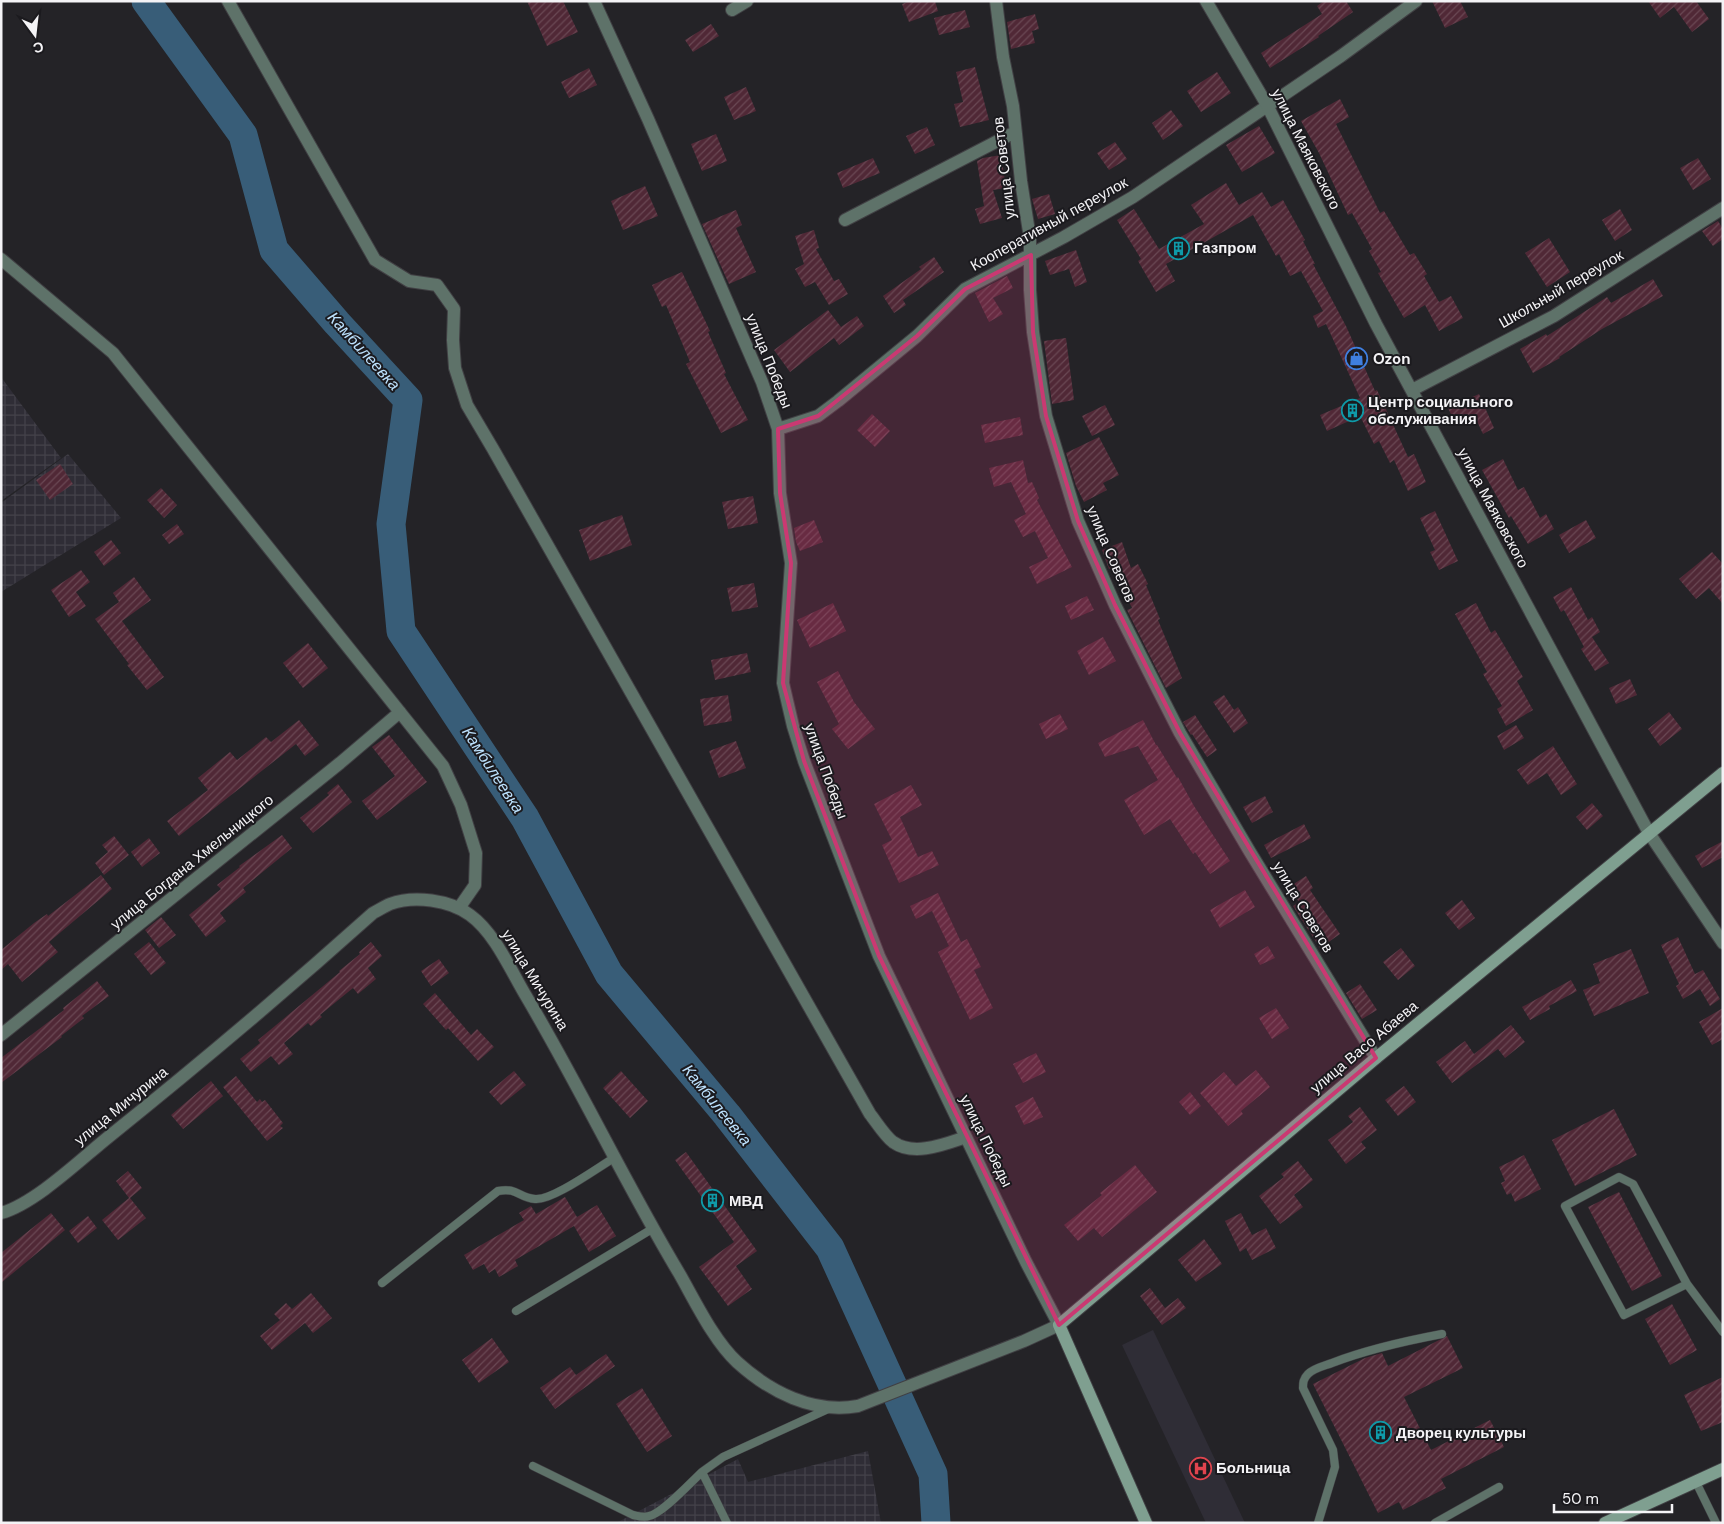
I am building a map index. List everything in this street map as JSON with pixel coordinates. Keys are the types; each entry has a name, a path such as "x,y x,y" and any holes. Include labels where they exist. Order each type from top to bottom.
{"main road":[{"name":"улица Васо Абаева","path":"1059,1324 1376,1058 1723,773"},
{"name":"улица Победы","path":"1059,1324 1146,1523"},
{"path":"1605,1523 1695,1480 1723,1469"}],"street":[{"path":"228,1 375,260 409,281 437,285 454,308 453,340 455,368 466,405 498,458 870,1114 893,1142 910,1148 932,1148 966,1138"},
{"name":"улица Победы","path":"594,1 652,128 762,382 778,429 780,493 791,563 783,683 793,726 804,761 879,956 1026,1262 1059,1324"},
{"path":"732,10 748,1"},
{"name":"улица Советов","path":"996,1 1003,57 1013,106 1031,255 1032,332 1046,416 1078,521 1115,605 1180,733 1250,852 1376,1058"},
{"name":"улица Маяковского","path":"1206,1 1267,105 1372,315 1648,833 1723,943"},
{"name":"Кооперативный переулок","path":"778,429 818,416 917,336 965,289 1095,220 1133,197 1341,56 1416,1"},
{"path":"845,220 1015,132"},
{"name":"Школьный переулок","path":"1412,390 1554,316 1723,208"},
{"path":"1,259 113,353 442,766 461,805 476,853 475,885 459,908"},
{"name":"улица Богдана Хмельницкого","path":"1,1035 340,764 400,712"},
{"name":"улица Мичурина","path":"1,1213 12,1210 51,1184 161,1095 373,913 391,904 424,899 459,908 472,916 493,939 555,1045 652,1229 715,1334 736,1361 763,1384 785,1396 830,1408 846,1408 873,1401"},
{"name":"улица Васо Абаева","path":"873,1401 1024,1341 1059,1324"}],"lane":[{"path":"382,1283 498,1191 507,1189 530,1198 544,1198 614,1158"},
{"path":"1687,1284 1624,1315 1565,1206 1619,1177 1633,1184 1687,1284 1723,1332"},
{"path":"516,1311 652,1229"},
{"path":"1318,1523 1335,1467 1333,1450 1303,1388 1303,1380 1308,1374 1318,1368 1342,1359 1405,1341 1442,1334"},
{"path":"533,1466 633,1515 653,1516 702,1472 723,1457 830,1408"},
{"path":"702,1472 727,1523"},
{"path":"1695,1480 1716,1523"},
{"path":"1436,1523 1499,1487"}],"highlighted area":[{"path":"1031,255 1033,332 1046,416 1078,521 1115,605 1180,733 1376,1058 1059,1325 879,956 804,761 783,683 791,563 780,493 778,429 818,416 917,336 965,289"}],"shaded area":[{"path":"1,377 61,458 1,501"},
{"path":"68,454 121,518 1,592 1,503"},
{"name":"Больница","path":"1153,1330 1245,1523 1206,1523 1122,1345"},
{"path":"868,1451 881,1523 616,1523 738,1459 748,1482"}],"building":[{"path":"527,1 563,1 578,32 547,46"},
{"path":"910,1 935,1 938,11 909,22 902,4"},
{"path":"1324,1 1346,1 1353,12 1319,37 1270,68 1261,53 1322,14 1317,6"},
{"path":"1432,1 1460,1 1468,17 1445,28"},
{"path":"1648,1 1696,1 1709,19 1692,32 1674,7 1660,18"},
{"path":"965,10 970,27 939,35 934,18"},
{"path":"1035,14 1039,29 1032,31 1035,43 1011,49 1007,22"},
{"path":"711,24 719,36 693,52 685,40"},
{"path":"975,67 989,120 960,127 954,104 963,102 956,72"},
{"path":"589,68 597,85 569,98 561,82"},
{"path":"1217,72 1231,93 1201,112 1187,91"},
{"path":"746,87 756,111 734,120 724,97"},
{"path":"1340,99 1349,117 1336,124 1380,213 1384,211 1410,255 1414,253 1427,274 1424,276 1439,302 1451,296 1463,318 1439,331 1425,305 1404,318 1378,273 1381,272 1369,251 1372,249 1352,213 1348,215 1319,153 1301,121"},
{"path":"1171,110 1183,126 1163,140 1152,123"},
{"path":"1259,126 1275,153 1242,172 1226,145"},
{"path":"927,127 935,145 915,154 906,136"},
{"path":"716,134 727,161 702,171 691,144"},
{"path":"1115,142 1127,159 1109,170 1097,153"},
{"path":"1001,155 1006,188 993,190 1002,218 980,224 975,209 984,206 977,161"},
{"path":"873,158 880,173 843,188 837,173"},
{"path":"1698,158 1711,179 1693,190 1680,168"},
{"path":"1226,183 1239,205 1262,192 1271,207 1283,200 1305,240 1303,241 1315,264 1313,264 1346,326 1375,391 1377,390 1408,457 1414,454 1426,482 1408,491 1394,460 1390,463 1379,441 1374,444 1360,416 1327,431 1320,415 1360,398 1326,324 1318,328 1313,316 1323,311 1301,271 1290,276 1279,254 1276,256 1253,215 1166,264 1175,281 1156,292 1138,261 1141,259 1117,220 1134,209 1159,249 1204,224 1191,205"},
{"path":"645,186 658,216 623,230 611,201"},
{"path":"1049,194 1055,214 1038,219 1032,199"},
{"path":"1620,209 1632,230 1615,241 1602,220"},
{"path":"736,210 742,225 736,228 756,272 729,284 702,224"},
{"path":"1718,221 1723,229 1723,239 1713,246 1702,231"},
{"path":"814,230 819,248 816,249 834,281 839,279 848,294 829,305 815,282 805,287 795,269 804,264 795,236"},
{"path":"1549,238 1570,272 1547,287 1525,253"},
{"path":"1076,250 1087,282 1075,287 1069,269 1050,275 1045,261"},
{"path":"934,257 944,272 903,300 906,305 894,313 883,296 921,269 919,267"},
{"path":"682,272 710,331 708,332 726,373 724,374 748,420 721,433 686,364 690,362 666,305 662,307 652,285"},
{"path":"1007,276 1013,288 993,298 1003,314 989,322 975,293"},
{"path":"1653,279 1663,296 1602,329 1560,358 1533,373 1520,349 1546,334 1547,336 1607,297 1611,303"},
{"path":"828,310 841,327 857,316 864,326 839,345 834,338 790,372 774,350"},
{"path":"1066,338 1074,400 1052,404 1044,341"},
{"path":"1479,394 1494,428 1483,434 1475,417 1456,425 1448,408"},
{"path":"1105,405 1115,425 1092,436 1082,416"},
{"path":"872,414 890,431 875,447 857,430"},
{"path":"1020,417 1023,435 985,443 981,425"},
{"path":"1099,437 1119,475 1103,483 1107,490 1084,502 1076,486 1066,453"},
{"path":"1503,459 1518,490 1524,487 1540,518 1546,514 1554,529 1528,544 1511,516 1509,518 1482,470"},
{"path":"1023,460 1028,483 1032,482 1039,498 1037,500 1072,567 1037,584 1029,567 1048,558 1035,531 1023,537 1014,520 1026,514 1011,482 994,487 989,468"},
{"path":"60,464 73,484 50,500 36,480"},
{"path":"161,488 177,505 164,518 147,500"},
{"path":"753,496 758,523 728,529 722,502"},
{"path":"1435,511 1458,561 1439,570 1430,552 1435,550 1420,518"},
{"path":"622,515 632,545 590,561 579,530"},
{"path":"814,520 823,542 800,551 796,542 794,528"},
{"path":"1586,520 1596,538 1569,553 1559,535"},
{"path":"177,524 184,534 169,544 162,535"},
{"path":"111,540 121,553 104,566 94,552"},
{"path":"1122,542 1131,568 1138,564 1148,584 1146,585 1160,619 1158,620 1182,678 1166,688 1127,610 1132,608 1112,568 1109,569 1102,550"},
{"path":"1712,552 1723,564 1723,604 1709,588 1696,599 1679,579"},
{"path":"81,570 90,582 76,592 86,606 69,617 51,590"},
{"path":"134,577 151,600 122,621 164,677 147,690 95,619 119,602 113,593"},
{"path":"754,583 758,607 732,612 727,588"},
{"path":"1571,587 1588,620 1592,617 1600,632 1592,637 1609,663 1595,671 1581,649 1584,647 1564,610 1561,612 1553,597"},
{"path":"1087,596 1094,610 1071,620 1065,606"},
{"path":"833,603 846,631 810,648 797,620"},
{"path":"1476,603 1491,633 1495,630 1523,677 1517,681 1533,710 1506,726 1497,709 1502,706 1483,674 1487,672 1455,614"},
{"path":"1103,637 1116,661 1089,675 1077,651"},
{"path":"308,643 328,668 303,688 283,663"},
{"path":"747,653 751,672 715,680 711,660"},
{"path":"838,671 854,702 875,729 848,749 832,729 839,724 817,682"},
{"path":"1630,679 1637,695 1616,704 1609,688"},
{"path":"728,695 732,721 704,726 700,699"},
{"path":"1224,695 1234,710 1238,707 1248,723 1234,733 1213,702"},
{"path":"1669,712 1682,729 1660,746 1648,729"},
{"path":"1060,714 1068,729 1046,739 1039,724"},
{"path":"1195,715 1217,750 1207,757 1183,722"},
{"path":"299,720 319,745 305,756 296,744 179,836 167,821 208,790 198,778 230,752 237,760 266,737 271,742"},
{"path":"1143,720 1156,745 1230,861 1210,874 1195,852 1193,854 1170,819 1144,835 1124,800 1158,780 1138,746 1105,757 1098,743"},
{"path":"1516,725 1524,738 1504,750 1497,736"},
{"path":"389,735 427,782 377,820 362,801 395,776 372,747"},
{"path":"736,741 746,768 719,778 709,751"},
{"path":"1553,746 1577,784 1561,795 1547,773 1528,785 1517,770"},
{"path":"338,784 352,802 313,833 300,818 329,795 327,793"},
{"path":"911,785 922,805 900,817 918,857 932,851 939,865 899,883 882,845 892,840 874,804"},
{"path":"1265,796 1273,812 1252,823 1243,807"},
{"path":"1592,803 1603,816 1587,830 1576,817"},
{"path":"1304,824 1311,838 1271,858 1264,845"},
{"path":"282,835 292,848 243,888 246,892 220,913 226,921 206,937 189,915 221,889 217,885 239,866"},
{"path":"114,836 129,855 104,875 95,863 108,852 102,845"},
{"path":"149,838 160,853 142,867 131,852"},
{"path":"1723,841 1723,857 1702,868 1695,856"},
{"path":"101,875 112,889 49,942 58,952 22,982 8,964 1,970 1,950 34,923 47,914 48,916"},
{"path":"1306,876 1313,888 1310,890 1340,934 1320,948 1293,906 1299,902 1289,887"},
{"path":"1245,890 1255,907 1220,928 1210,910"},
{"path":"938,893 961,942 967,939 981,967 974,970 993,1008 970,1020 938,952 949,946 932,911 916,919 910,906"},
{"path":"1462,900 1475,918 1459,930 1445,913"},
{"path":"161,917 176,935 159,948 145,930"},
{"path":"1678,937 1695,974 1703,970 1720,999 1710,1006 1700,989 1683,999 1676,986 1679,984 1661,945"},
{"path":"149,942 166,963 151,975 134,954"},
{"path":"371,942 382,956 368,968 376,979 358,994 353,988 320,1015 322,1017 311,1026 308,1023 284,1043 293,1054 279,1065 271,1056 251,1072 240,1059 260,1043 258,1040 340,972"},
{"path":"1268,946 1275,958 1260,965 1254,954"},
{"path":"1401,948 1415,966 1398,980 1383,962"},
{"path":"1631,949 1649,993 1594,1016 1583,990 1600,983 1593,964"},
{"path":"439,959 449,973 431,986 421,971"},
{"path":"1571,980 1577,991 1549,1006 1550,1009 1530,1020 1522,1007"},
{"path":"97,981 109,996 82,1016 84,1018 62,1037 1,1083 1,1058 64,1010 63,1008"},
{"path":"1360,984 1377,1010 1362,1019 1346,993"},
{"path":"435,993 471,1035 477,1029 494,1047 478,1061 448,1028 446,1030 423,1004"},
{"path":"1276,1008 1289,1028 1272,1039 1259,1018"},
{"path":"1723,1008 1723,1039 1712,1045 1699,1022"},
{"path":"1511,1025 1525,1042 1505,1058 1498,1049 1452,1083 1436,1062 1465,1041 1474,1054"},
{"path":"1036,1053 1046,1072 1023,1083 1013,1064"},
{"path":"1256,1070 1270,1087 1241,1111 1243,1114 1228,1126 1200,1093 1224,1072 1236,1086"},
{"path":"514,1071 526,1085 501,1105 489,1092"},
{"path":"621,1071 648,1101 630,1118 603,1088"},
{"path":"236,1076 257,1102 260,1099 262,1102 265,1100 283,1123 280,1126 283,1128 267,1141 223,1087"},
{"path":"211,1081 223,1096 183,1129 171,1115"},
{"path":"1404,1086 1416,1102 1398,1116 1385,1100"},
{"path":"1190,1092 1201,1106 1190,1115 1179,1102"},
{"path":"1033,1097 1043,1117 1024,1125 1015,1106"},
{"path":"1360,1107 1377,1130 1361,1142 1366,1148 1346,1164 1328,1140 1353,1122 1348,1116"},
{"path":"1614,1109 1637,1155 1575,1186 1552,1140"},
{"name":"МВД","path":"686,1152 757,1251 736,1266 752,1289 728,1306 699,1267 734,1242 675,1160"},
{"path":"1524,1155 1541,1189 1515,1202 1511,1193 1507,1195 1501,1183 1505,1181 1499,1167"},
{"path":"1298,1161 1313,1180 1294,1195 1303,1207 1280,1224 1259,1196 1284,1177 1281,1174"},
{"path":"1135,1165 1157,1192 1102,1237 1094,1228 1078,1241 1064,1225 1102,1195 1100,1193"},
{"path":"128,1171 142,1188 130,1198 146,1218 118,1240 102,1220 129,1198 116,1181"},
{"path":"1619,1192 1662,1276 1632,1291 1588,1207"},
{"path":"565,1197 577,1217 597,1205 616,1236 589,1252 574,1226 515,1260 518,1266 499,1277 495,1269 489,1273 484,1264 473,1270 464,1255 524,1220 519,1213 531,1206 536,1214"},
{"path":"51,1213 65,1230 1,1283 1,1253"},
{"path":"1241,1213 1252,1235 1266,1228 1276,1248 1252,1260 1246,1248 1240,1252 1225,1221"},
{"path":"88,1216 97,1228 78,1243 69,1231"},
{"path":"1204,1239 1222,1264 1196,1282 1178,1260"},
{"path":"1150,1288 1165,1308 1178,1298 1186,1308 1162,1325 1140,1296"},
{"path":"311,1293 332,1318 313,1333 305,1323 272,1350 260,1336 280,1320 274,1314 286,1303 292,1309"},
{"path":"1672,1304 1697,1350 1670,1365 1645,1319"},
{"name":"Дворец культуры","path":"1447,1336 1463,1368 1404,1397 1431,1450 1490,1420 1504,1447 1441,1479 1446,1488 1403,1510 1399,1502 1378,1513 1313,1384 1365,1358 1382,1353 1388,1366"},
{"path":"492,1338 509,1362 479,1383 462,1360"},
{"path":"606,1354 615,1366 555,1409 540,1388 570,1367 576,1375"},
{"path":"1723,1377 1723,1422 1701,1431 1684,1395"},
{"path":"642,1388 672,1436 647,1452 616,1404"}],"waterway":[{"name":"Камбилеевка","path":"146,1 243,135 274,250 337,323 408,400 391,524 401,631 525,818 609,974 727,1115 830,1248 933,1474 936,1523"}],"place":[{"name":"Газпром","path":"1178,248"},
{"name":"Ozon","path":"1357,359"},
{"name":"Центр социального обслуживания","path":"1352,411"},
{"name":"МВД","path":"713,1201"},
{"name":"Дворец культуры","path":"1380,1433"},
{"name":"Больница","path":"1200,1468"}]}
